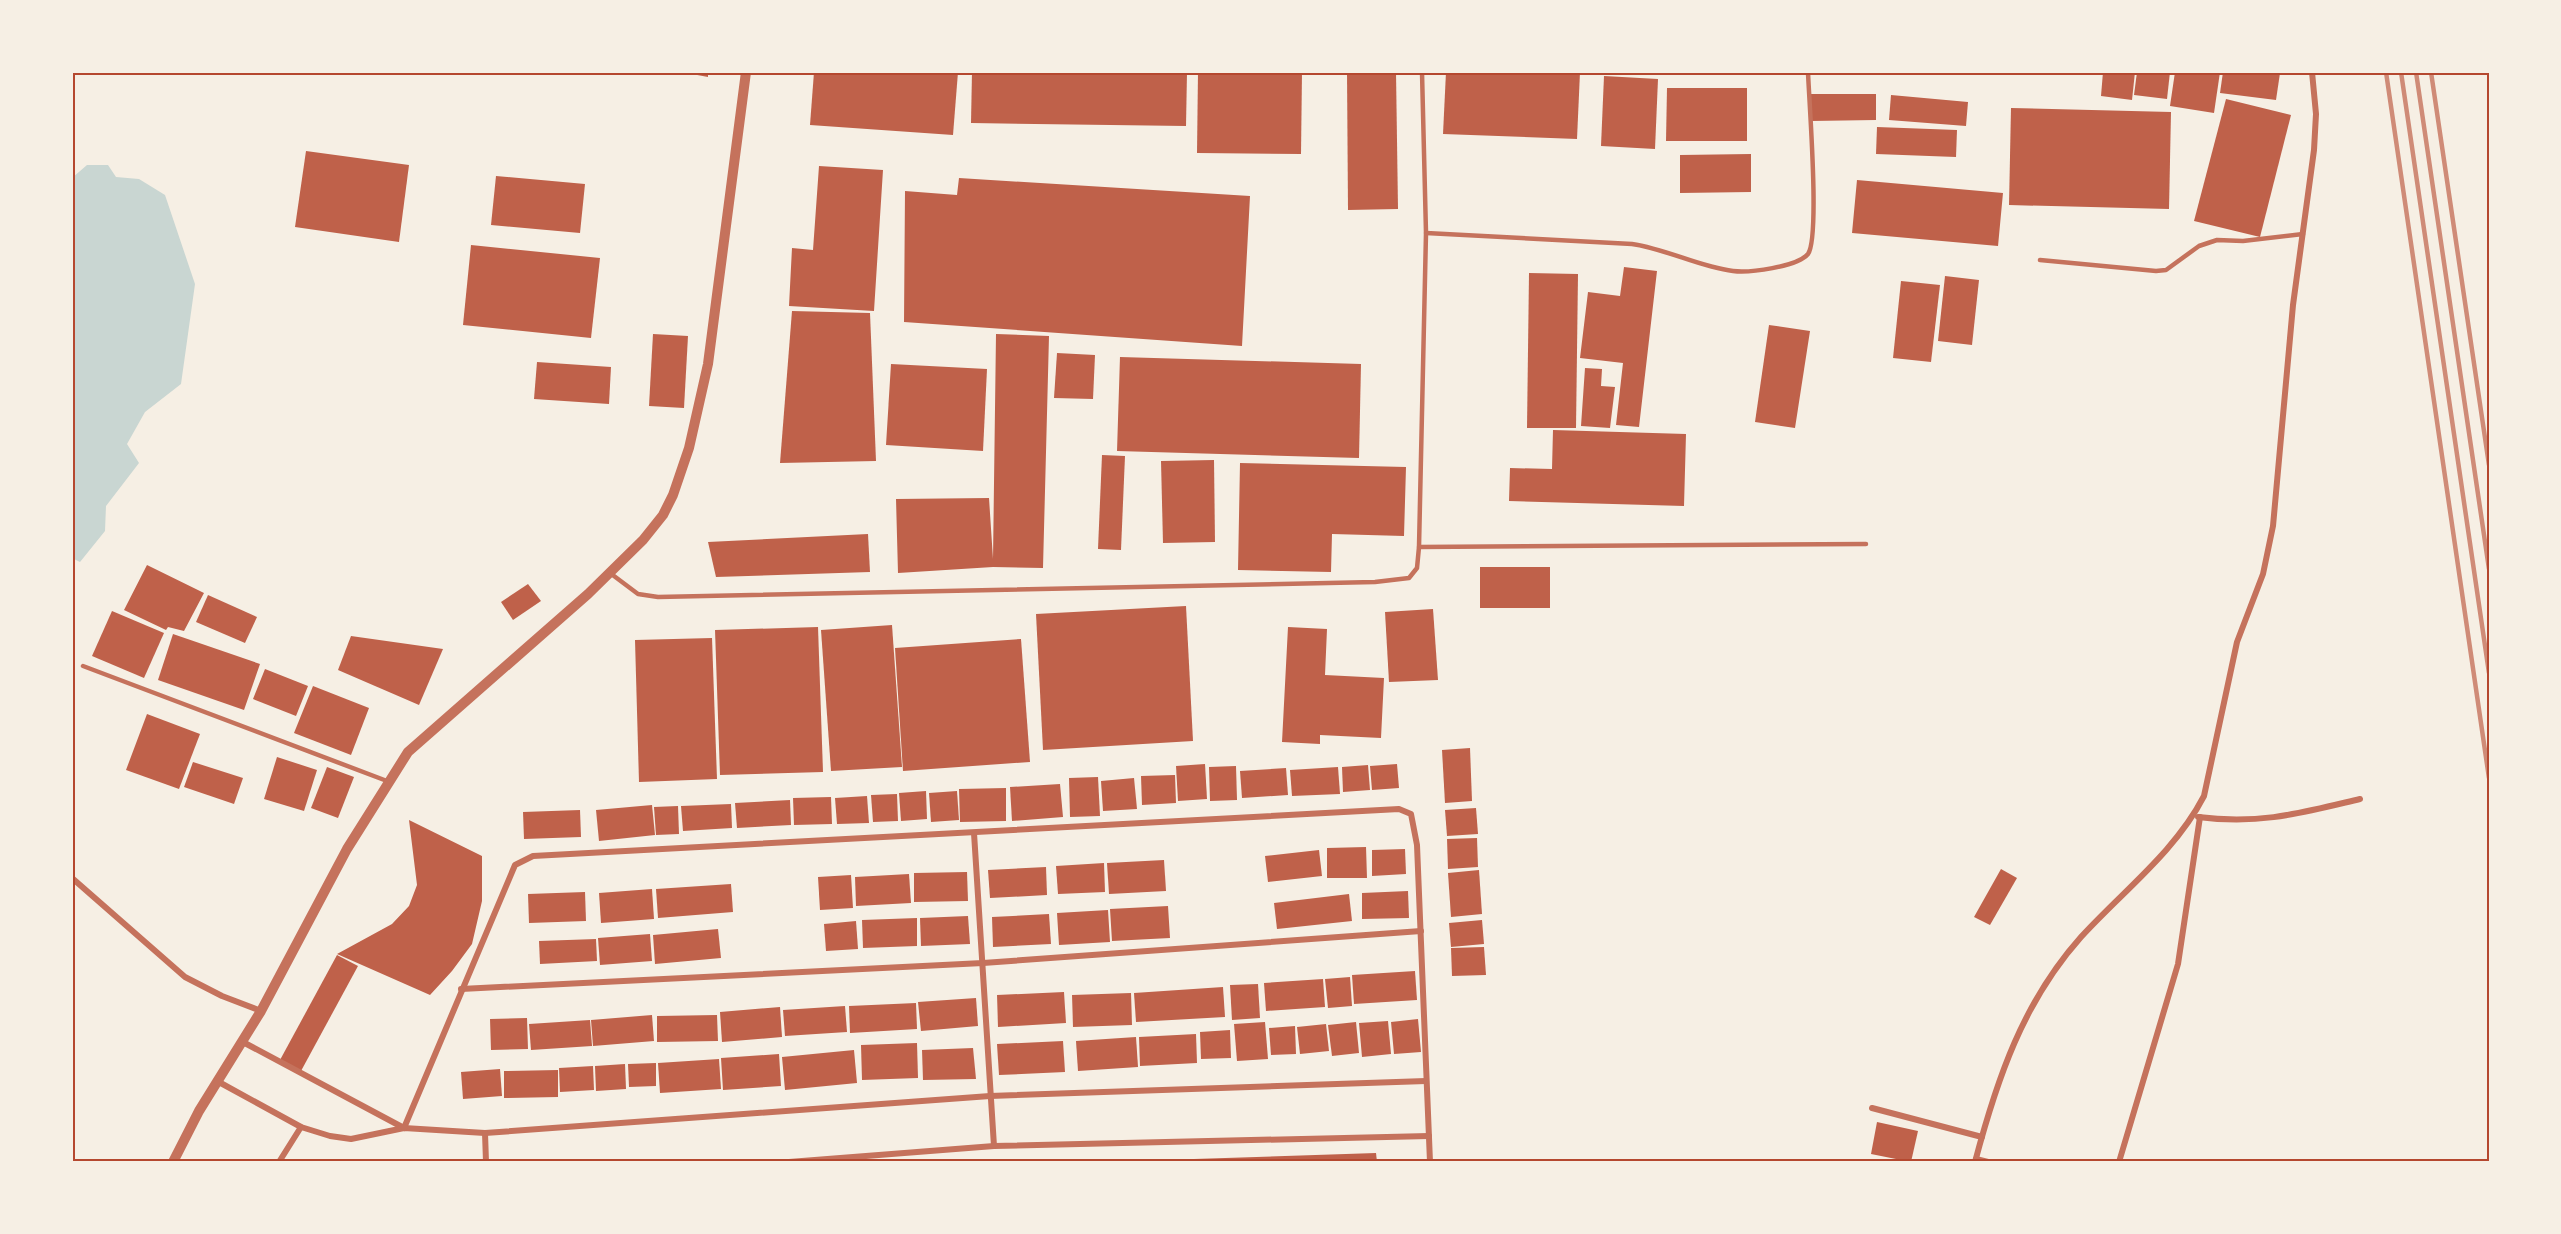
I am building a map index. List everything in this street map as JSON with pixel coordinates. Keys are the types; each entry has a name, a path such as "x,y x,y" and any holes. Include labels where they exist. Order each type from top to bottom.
{"street":[{"path":"173,1162 217,1081 261,1011 347,849 387,781 408,752 610,573 643,540 663,514 673,495 689,448 708,364 746,72"},
{"path":"2119,1162 2178,964 2197,817 2208,782 2237,642 2269,553 2292,305 2314,150 2316,114 2312,72"},
{"path":"2197,817 2228,821 2268,820 2360,799"},
{"path":"404,1128 515,866 533,856 1400,809 1411,814 1414,820 1427,1032 1426,1081 1430,1162"},
{"path":"1988,1162 1976,1161 1982,1137 2005,1060 2031,1005 2054,970 2082,936 2197,817"},
{"path":"974,833 994,1146"},
{"path":"72,878 185,977 230,1000 261,1011"},
{"path":"461,989 983,963 1421,932"},
{"path":"241,1041 404,1128"},
{"path":"217,1081 301,1127 330,1136 351,1139 404,1128 485,1133 990,1096 1426,1081"},
{"path":"1872,1108 1982,1137"},
{"path":"279,1162 301,1127"},
{"path":"485,1133 486,1162"},
{"path":"789,1162 994,1146 1429,1136"}],"lane":[{"path":"610,573 638,594 658,597 1375,582 1397,581 1414,575 1419,547 1426,233 1422,72"},
{"path":"1426,233 1632,244 1654,247 1695,262 1736,272 1777,267 1801,258 1808,254 1811,244 1813,217 1808,72"},
{"path":"2040,260 2156,271 2166,270 2199,246 2217,240 2243,241 2303,234"},
{"path":"1419,547 1866,544"},
{"path":"83,666 387,781"}],"shaded area":[{"path":"87,165 108,165 116,177 139,179 165,195 195,284 181,384 145,412 127,444 139,463 106,506 105,531 80,562 72,558 72,178"}],"building":[{"path":"681,72 708,72 708,77"},
{"path":"814,72 958,72 953,135 810,125"},
{"path":"972,72 1187,72 1186,126 971,123"},
{"path":"1198,72 1302,72 1301,154 1197,153"},
{"path":"1347,72 1396,72 1398,209 1348,210"},
{"path":"1446,72 1580,72 1577,139 1443,134"},
{"path":"2103,72 2135,72 2132,100 2101,96"},
{"path":"2137,72 2170,72 2167,99 2134,95"},
{"path":"2175,72 2220,72 2214,113 2170,106"},
{"path":"2223,72 2280,73 2276,100 2220,93"},
{"path":"1604,76 1658,79 1655,149 1601,146"},
{"path":"1667,88 1747,88 1747,141 1666,141"},
{"path":"1811,94 1876,94 1876,120 1811,121"},
{"path":"1891,95 1968,102 1966,126 1889,120"},
{"path":"2226,99 2291,115 2260,237 2194,221"},
{"path":"2011,108 2171,112 2169,209 2009,205"},
{"path":"1877,127 1957,130 1956,157 1876,154"},
{"path":"306,151 409,165 399,242 295,227"},
{"path":"1751,154 1751,192 1680,193 1680,155"},
{"path":"819,166 883,170 874,311 789,306 792,248 813,250"},
{"path":"496,176 585,184 580,233 491,225"},
{"path":"959,178 1250,196 1242,346 904,322 905,191 957,195"},
{"path":"1857,180 2003,193 1998,246 1852,233"},
{"path":"471,245 600,258 591,338 463,325"},
{"path":"1624,267 1657,271 1639,427 1616,425 1623,363 1580,358 1588,292 1620,296"},
{"path":"1529,273 1578,274 1576,428 1527,428"},
{"path":"1945,276 1979,280 1972,345 1938,341"},
{"path":"1901,281 1940,285 1931,362 1893,358"},
{"path":"792,311 870,313 876,461 780,463"},
{"path":"1769,325 1810,331 1795,428 1755,422"},
{"path":"653,334 688,336 684,408 649,406"},
{"path":"996,334 1049,336 1043,568 993,567 898,573 896,499 989,498 993,559"},
{"path":"1057,353 1095,355 1093,399 1054,398"},
{"path":"1120,357 1361,364 1359,458 1117,451"},
{"path":"537,362 611,367 609,404 534,399"},
{"path":"891,364 987,369 983,451 886,445"},
{"path":"1585,368 1602,369 1601,386 1615,387 1610,428 1581,426"},
{"path":"1553,430 1686,434 1684,506 1509,501 1510,468 1552,469"},
{"path":"1102,455 1125,456 1121,550 1098,549"},
{"path":"1214,460 1215,542 1163,543 1161,461"},
{"path":"1240,463 1406,467 1404,536 1332,534 1331,572 1238,570"},
{"path":"868,534 870,572 716,577 708,542"},
{"path":"147,565 204,593 184,631 168,627 166,630 124,610"},
{"path":"1480,567 1550,567 1550,608 1480,608"},
{"path":"528,584 541,601 513,620 501,602"},
{"path":"208,595 257,617 245,643 196,622"},
{"path":"1186,606 1193,741 1043,750 1036,614"},
{"path":"1433,609 1438,680 1389,682 1385,612"},
{"path":"112,611 164,633 144,678 92,656"},
{"path":"892,625 902,767 831,771 821,630"},
{"path":"818,627 823,772 720,775 715,630"},
{"path":"1288,627 1327,629 1325,675 1384,678 1381,738 1320,735 1320,744 1282,742"},
{"path":"173,634 260,664 244,710 158,680"},
{"path":"351,636 443,649 419,705 338,670"},
{"path":"712,638 717,779 639,782 635,640"},
{"path":"1021,639 1030,762 903,771 895,648"},
{"path":"265,669 308,686 296,716 253,699"},
{"path":"313,686 369,708 351,755 294,733"},
{"path":"147,714 200,734 179,789 126,770"},
{"path":"1470,748 1472,801 1445,803 1442,750"},
{"path":"277,757 317,770 304,811 264,799"},
{"path":"193,762 243,778 234,804 184,787"},
{"path":"1205,764 1207,799 1178,801 1176,766"},
{"path":"1397,764 1399,788 1372,790 1370,766"},
{"path":"1368,765 1370,790 1343,792 1342,767"},
{"path":"1236,766 1237,800 1210,801 1209,767"},
{"path":"327,767 354,777 338,818 311,808"},
{"path":"1338,767 1340,794 1292,796 1290,770"},
{"path":"1286,768 1288,795 1242,798 1240,771"},
{"path":"1175,775 1176,803 1142,805 1141,776"},
{"path":"1098,777 1100,816 1070,817 1069,778"},
{"path":"1134,778 1137,809 1103,811 1101,781"},
{"path":"1060,784 1063,817 1012,821 1010,787"},
{"path":"1006,788 1006,821 960,822 959,789"},
{"path":"926,791 927,819 901,821 899,793"},
{"path":"957,791 959,820 931,822 929,793"},
{"path":"897,794 898,821 873,822 871,795"},
{"path":"867,796 869,823 837,824 835,798"},
{"path":"831,797 832,824 794,825 793,798"},
{"path":"790,800 791,825 737,828 735,803"},
{"path":"731,804 732,828 683,831 681,806"},
{"path":"652,805 655,835 599,841 596,810"},
{"path":"678,806 679,834 656,835 654,807"},
{"path":"1476,808 1478,834 1447,836 1445,810"},
{"path":"580,810 581,837 524,839 523,812"},
{"path":"409,820 482,856 482,901 472,944 430,995 337,954 392,924 409,906 417,885"},
{"path":"1477,838 1478,867 1448,869 1447,839"},
{"path":"1366,847 1367,878 1327,878 1327,848"},
{"path":"1405,849 1406,874 1372,876 1372,850"},
{"path":"1319,850 1322,876 1268,882 1265,856"},
{"path":"1164,860 1166,891 1109,894 1107,863"},
{"path":"1104,863 1105,892 1058,894 1056,866"},
{"path":"1046,867 1047,895 990,898 988,870"},
{"path":"2001,869 2017,878 1990,925 1974,917"},
{"path":"1479,870 1482,914 1451,917 1448,873"},
{"path":"967,872 968,901 914,902 914,873"},
{"path":"909,874 911,903 856,906 855,877"},
{"path":"851,875 853,908 820,910 818,877"},
{"path":"731,884 733,912 658,918 656,889"},
{"path":"652,889 654,919 601,923 599,893"},
{"path":"1408,891 1409,918 1362,919 1362,893"},
{"path":"585,892 586,921 529,923 528,894"},
{"path":"1349,894 1352,921 1277,929 1274,903"},
{"path":"1168,906 1170,938 1112,941 1110,909"},
{"path":"1108,910 1110,942 1059,945 1057,913"},
{"path":"1049,914 1051,944 993,947 992,917"},
{"path":"968,916 970,944 921,946 920,918"},
{"path":"917,918 917,946 863,948 862,920"},
{"path":"1482,920 1484,944 1451,947 1449,923"},
{"path":"856,921 858,949 826,951 824,924"},
{"path":"718,929 721,958 655,964 653,935"},
{"path":"650,934 652,961 600,965 598,938"},
{"path":"596,939 597,961 540,964 539,941"},
{"path":"1484,947 1486,975 1452,976 1451,948"},
{"path":"337,955 358,966 301,1071 280,1060"},
{"path":"1415,971 1417,1000 1354,1004 1352,975"},
{"path":"1350,977 1352,1006 1328,1008 1325,979"},
{"path":"1323,979 1325,1007 1266,1011 1264,983"},
{"path":"1258,984 1260,1018 1232,1020 1230,985"},
{"path":"1223,987 1225,1017 1136,1022 1134,993"},
{"path":"1064,992 1066,1023 998,1027 997,995"},
{"path":"1131,993 1132,1025 1073,1027 1072,995"},
{"path":"976,998 978,1026 921,1031 918,1002"},
{"path":"916,1003 917,1029 850,1033 849,1006"},
{"path":"845,1006 847,1032 785,1036 783,1010"},
{"path":"780,1007 782,1037 722,1042 720,1012"},
{"path":"652,1015 654,1041 593,1046 591,1020"},
{"path":"717,1015 718,1041 657,1042 657,1016"},
{"path":"527,1018 528,1049 491,1050 490,1019"},
{"path":"1418,1019 1421,1052 1394,1054 1391,1022"},
{"path":"590,1020 592,1046 531,1050 529,1024"},
{"path":"1388,1021 1391,1054 1362,1057 1359,1023"},
{"path":"1265,1022 1268,1059 1237,1061 1234,1024"},
{"path":"1356,1022 1359,1053 1332,1056 1328,1025"},
{"path":"1326,1024 1329,1051 1300,1054 1297,1027"},
{"path":"1295,1026 1296,1054 1271,1055 1269,1028"},
{"path":"1230,1030 1231,1058 1201,1059 1200,1032"},
{"path":"1196,1034 1197,1063 1140,1066 1139,1037"},
{"path":"1136,1037 1138,1067 1078,1071 1076,1041"},
{"path":"1063,1041 1065,1072 999,1075 997,1044"},
{"path":"917,1043 918,1078 862,1080 861,1045"},
{"path":"973,1048 976,1079 923,1080 922,1050"},
{"path":"854,1050 857,1083 785,1090 782,1057"},
{"path":"779,1054 781,1086 723,1090 721,1058"},
{"path":"719,1059 721,1089 660,1093 658,1063"},
{"path":"656,1063 656,1086 629,1087 628,1064"},
{"path":"625,1064 626,1089 596,1091 595,1066"},
{"path":"593,1066 594,1090 560,1092 559,1068"},
{"path":"500,1069 502,1096 463,1099 461,1072"},
{"path":"558,1070 558,1097 504,1098 504,1071"},
{"path":"1877,1122 1918,1131 1911,1162 1871,1154"},
{"path":"1376,1153 1377,1162 1194,1162 1194,1159"}],"railway":[{"path":"2386,72 2489,778"},
{"path":"2401,72 2489,673"},
{"path":"2416,72 2489,569"},
{"path":"2431,72 2489,465"}]}
